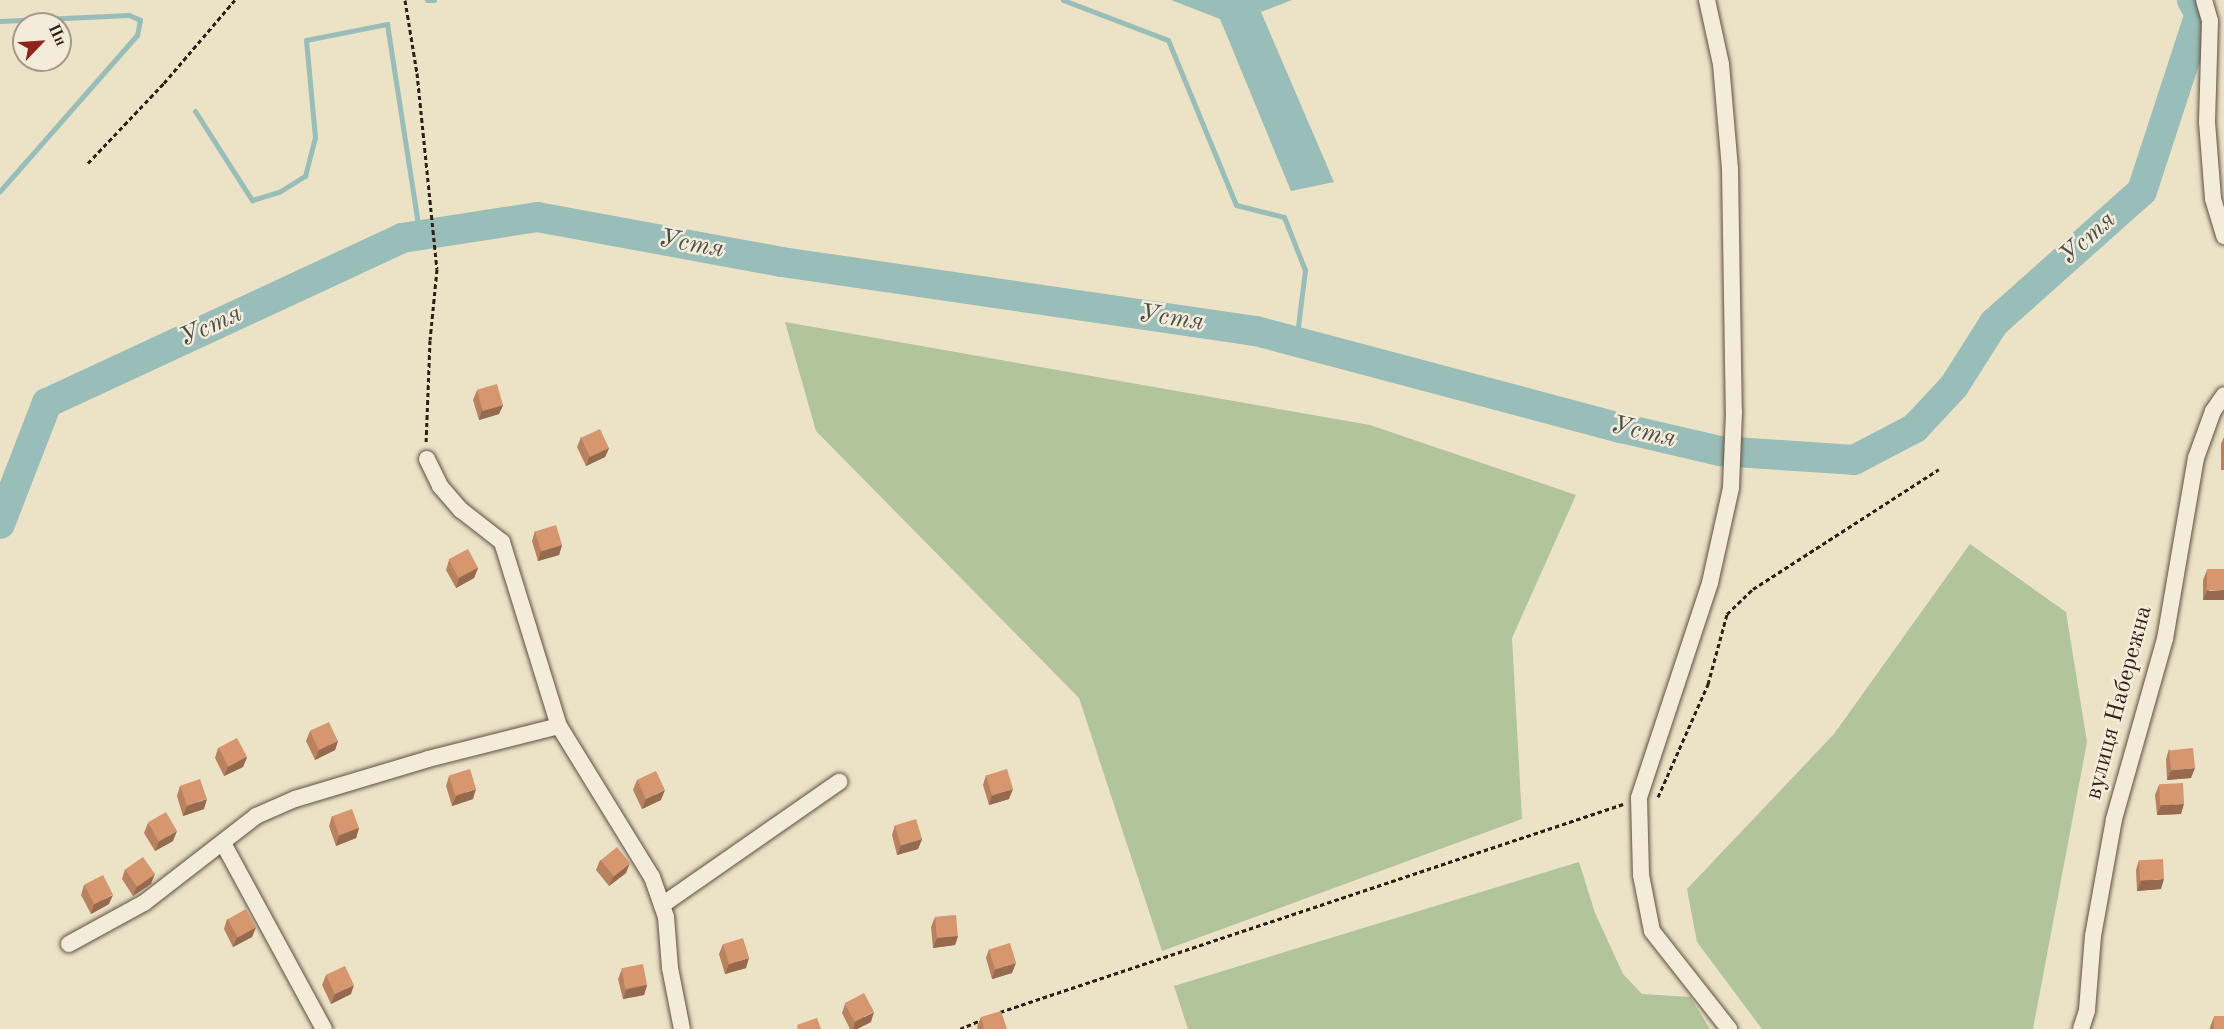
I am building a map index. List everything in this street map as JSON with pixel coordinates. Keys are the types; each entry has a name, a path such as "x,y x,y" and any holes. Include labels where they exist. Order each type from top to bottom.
{"street":[{"path":"1707,0 1721,64 1730,169 1734,412 1731,488 1710,583 1639,798 1641,875 1652,931 1729,1029"},
{"path":"2204,0 2210,21 2207,122 2213,200 2224,236"},
{"name":"вулиця Набережна","path":"2081,1029 2087,1010 2093,936 2114,819 2165,639 2196,458 2212,411 2224,395"},
{"path":"426,459 440,486 461,510 502,542 559,726 652,877 662,905 682,1029"},
{"path":"69,944 144,903 256,816 295,799 428,759 559,726"},
{"path":"662,905 839,782"},
{"path":"223,843 324,1029"}],"path":[{"path":"88,163 164,83 235,0"},
{"path":"405,0 437,269 426,407 426,459"},
{"path":"995,1013 1639,798 1658,798 1678,758 1708,684 1727,614 1753,589 1939,469"},
{"path":"960,1029 986,1017"}],"green space":[{"path":"785,322 1370,425 1576,495 1512,638 1522,819 1162,951 1079,698 816,431"},
{"path":"1970,544 2066,612 2087,742 2033,1029 1762,1029 1697,942 1687,889 1834,734"},
{"path":"1579,862 1595,913 1623,974 1642,994 1690,997 1710,1029 1188,1029 1174,986"}],"water":[{"path":"1171,0 1292,0 1261,12 1334,182 1291,191 1220,19"}],"building":[{"path":"497,384 503,405 483,411 477,390"},
{"path":"600,429 609,448 590,457 581,438"},
{"path":"556,525 562,545 541,552 535,531"},
{"path":"468,549 478,568 458,578 449,559"},
{"path":"2207,569 2224,569 2224,590 2207,590"},
{"path":"329,722 338,741 319,750 310,731"},
{"path":"237,738 247,757 228,766 218,748"},
{"path":"2193,748 2195,768 2171,770 2169,751"},
{"path":"470,769 476,789 455,796 449,775"},
{"path":"1007,769 1013,789 992,796 986,775"},
{"path":"656,771 665,790 646,799 637,780"},
{"path":"200,779 207,799 187,806 180,786"},
{"path":"2183,783 2184,804 2160,805 2159,784"},
{"path":"352,809 359,828 339,835 332,816"},
{"path":"166,812 177,831 159,842 148,822"},
{"path":"916,819 922,839 901,846 895,825"},
{"path":"617,847 630,863 614,877 601,860"},
{"path":"143,857 155,874 137,887 125,870"},
{"path":"2163,859 2164,879 2140,880 2139,860"},
{"path":"103,875 113,895 94,904 84,885"},
{"path":"246,909 256,927 238,938 228,919"},
{"path":"956,915 958,936 937,938 935,917"},
{"path":"743,938 749,958 729,964 723,944"},
{"path":"1010,943 1016,963 995,970 989,949"},
{"path":"643,964 647,985 625,989 621,968"},
{"path":"345,966 354,985 335,994 326,975"},
{"path":"864,993 874,1012 854,1022 845,1003"},
{"path":"1001,1011 1007,1029 984,1029 981,1017"},
{"path":"2214,1016 2224,1016 2224,1029 2214,1029"},
{"path":"817,1018 821,1029 798,1029 797,1025"}],"waterway":[{"path":"427,0 434,0"},
{"path":"1063,0 1168,40 1236,205 1284,217 1305,270 1296,342"},
{"name":"Устя","path":"0,524 47,403 402,238 537,217 782,262 1256,331 1621,428 1720,451 1854,460 1915,428 1954,386 1994,323 2142,191 2200,14 2192,0"},
{"path":"0,21 129,15 140,20 137,35 0,191"},
{"path":"195,111 252,200 279,192 305,176 315,137 306,40 387,24 420,236"}]}
